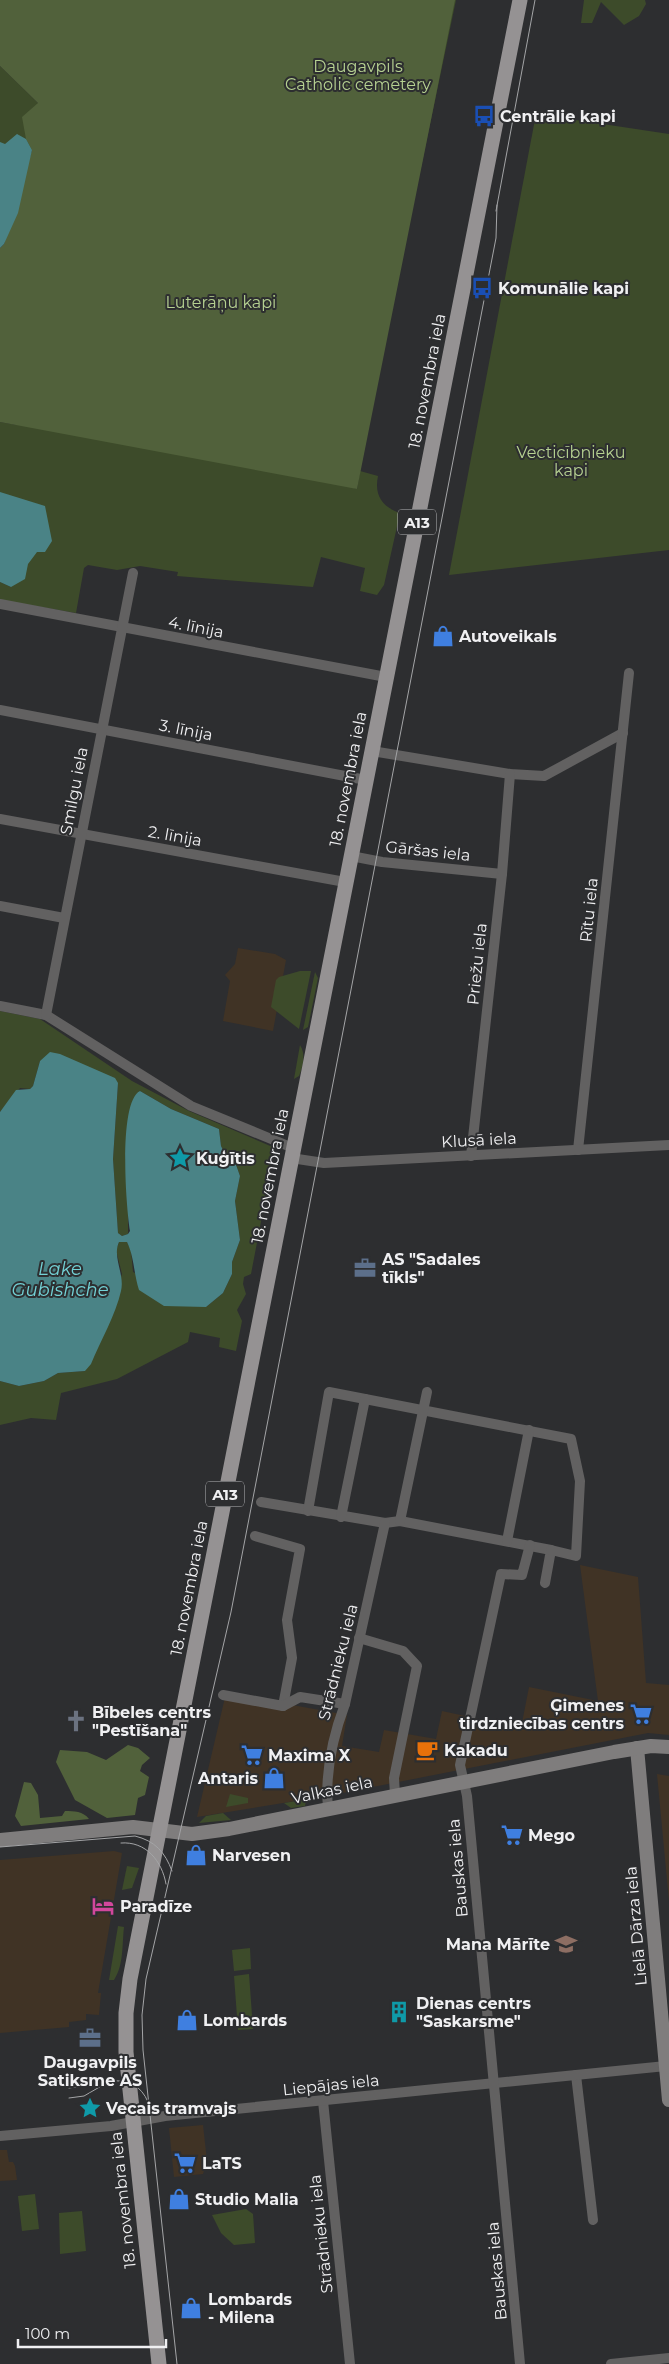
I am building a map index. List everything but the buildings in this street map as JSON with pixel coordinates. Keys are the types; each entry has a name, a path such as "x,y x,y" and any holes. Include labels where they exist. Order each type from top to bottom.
{"main road":[{"name":"18. novembra iela","path":"159,2364 126,2052 126,2013 130,1978 520,0"}],"street":[{"name":"Smilgu iela","path":"46,1016 80,834 133,572"},
{"name":"4. līnija","path":"0,604 386,678"},
{"name":"Rītu iela","path":"578,1150 630,673"},
{"name":"3. līnija","path":"0,710 366,780"},
{"path":"372,751 510,774 544,776 623,733"},
{"name":"Priežu iela","path":"471,1156 502,874 510,774"},
{"name":"2. līnija","path":"0,819 345,882"},
{"name":"Gāršas iela","path":"351,856 382,862 502,874"},
{"path":"0,906 64,918"},
{"path":"0,1006 46,1016 190,1106 292,1153"},
{"name":"Klusā iela","path":"292,1153 324,1162 669,1145"},
{"path":"261,1502 308,1511 341,1517 385,1523 400,1521 530,1545 576,1556 580,1481 571,1439 329,1392 308,1511"},
{"path":"400,1521 427,1392"},
{"path":"341,1517 365,1399"},
{"path":"507,1541 528,1430"},
{"name":"Strādnieku iela","path":"328,1808 327,1785 337,1725 345,1704 385,1523"},
{"path":"255,1536 300,1549 287,1620 292,1658 283,1706"},
{"name":"Bauskas iela","path":"520,2364 464,1782 460,1764 502,1574 522,1575 530,1545"},
{"path":"545,1583 551,1550"},
{"path":"359,1638 403,1651 417,1666 394,1778 395,1795"},
{"path":"223,1695 283,1706 300,1697 345,1704"},
{"name":"Valkas iela","path":"0,1840 133,1827 192,1834 229,1829 637,1748 651,1746 669,1747"},
{"name":"Lielā Dārza iela","path":"637,1748 669,2100"},
{"name":"Liepājas iela","path":"0,2136 132,2122 165,2116 666,2066"},
{"path":"576,2075 593,2220"},
{"name":"Strādnieku iela","path":"323,2100 350,2364"},
{"path":"611,2364 669,2358"}],"shaded area":[{"path":"238,948 275,954 286,960 273,1031 223,1021 230,981 225,975 235,964"},
{"path":"580,1565 638,1577 646,1683 669,1685 669,1735 648,1733 332,1795 197,1817 226,1693 347,1715 342,1746 379,1752 384,1730 436,1739 442,1711 521,1728 529,1687 598,1701"},
{"path":"657,1774 669,1776 669,1901"},
{"path":"114,1851 122,1853 98,1993 101,1993 99,2015 86,2014 86,2020 69,2022 69,2027 0,2033 0,1860"},
{"path":"203,2125 207,2161 203,2174 174,2177 169,2128"},
{"path":"0,2150 7,2150 9,2162 13,2162 15,2166 17,2180 0,2181"}],"green space":[{"name":"Luterāņu kapi","path":"0,0 455,0 357,489 0,422 0,248 4,244 32,150 26,139 22,117 38,103 0,66"},
{"name":"Daugavpils Catholic cemetery","path":"92,0 456,0 354,488 357,489 360,471 378,476 378,494 384,504 400,513 384,585 377,595 360,591 365,568 321,557 313,587 177,576 178,572 140,566 117,570 88,565 84,568 76,613 0,600 0,582 11,587 0,501 0,422 17,425 0,392"},
{"path":"584,0 645,0 646,4 639,16 624,25 601,2 592,23 581,23"},
{"path":"0,66 38,103 32,150 0,248"},
{"name":"Vecticībnieku kapi","path":"536,114 669,134 669,550 449,575"},
{"path":"300,971 311,971 299,1029 271,1007 276,980 279,977"},
{"path":"315,972 318,978 308,1027 303,1030"},
{"path":"0,1011 40,1019 132,1081 189,1111 275,1148 251,1274 244,1277 243,1284 246,1294 237,1310 242,1321 236,1351 219,1347 220,1338 190,1332 188,1342 117,1379 61,1393 56,1420 31,1418 0,1425 0,1381 19,1386 44,1381 58,1373 85,1371 122,1274 116,1250 119,1242 127,1242 131,1250 133,1272 206,1307 223,1293 232,1274 232,1262 240,1240 235,1201 240,1176 234,1159 224,1152 221,1146 219,1129 171,1109 140,1091 128,1216 128,1234 122,1236 118,1233 113,1159 118,1083 40,1061 33,1086 30,1089 20,1088 0,1112"},
{"path":"300,1045 303,1052 303,1064 299,1076 294,1079"},
{"path":"128,1745 138,1748 150,1758 142,1765 140,1771 149,1777 145,1795 138,1798 135,1815 107,1818 75,1800 56,1762 60,1750 87,1752 106,1760"},
{"path":"24,1782 31,1783 38,1795 40,1818 62,1816 65,1811 75,1811 87,1816 89,1819 21,1826 15,1816"},
{"path":"230,1794 248,1798 248,1803 226,1807"},
{"path":"306,1801 305,1806 291,1808 284,1803"},
{"path":"223,1813 231,1820 199,1823 206,1816"},
{"path":"127,1866 139,1868 132,1888 122,1890"},
{"path":"118,1926 124,1927 120,1968 114,1980 109,1980"},
{"path":"250,1948 251,1969 234,1971 232,1950"},
{"path":"249,1974 253,2029 238,2030 234,1976"},
{"path":"35,2194 39,2229 22,2231 18,2196"},
{"path":"246,2209 253,2214 255,2243 234,2245 221,2233 212,2215"},
{"path":"82,2211 86,2251 60,2254 59,2213"}],"water":[{"path":"17,134 26,139 32,150 18,213 4,244 0,248 0,142 5,144"},
{"path":"0,492 45,506 52,541 45,552 37,552 28,564 25,579 11,587 0,582"},
{"name":"Lake Gubishche","path":"50,1052 60,1054 115,1078 118,1083 113,1159 118,1233 122,1236 130,1231 125,1156 126,1134 133,1099 140,1091 171,1109 219,1129 221,1146 224,1152 234,1159 240,1176 235,1201 240,1240 232,1262 232,1274 223,1293 206,1307 164,1306 139,1290 133,1259 127,1242 119,1242 117,1254 122,1285 119,1300 91,1364 85,1371 58,1373 44,1381 19,1386 0,1381 0,1112 16,1090 30,1089 33,1086 40,1061"}],"tram line":[{"path":"496,211 535,0"},
{"path":"177,2364 143,2050 142,2015 146,1979 231,1612 496,238 497,205"},
{"path":"0,1847 135,1836 154,1844 166,1858 172,1871"},
{"path":"121,1843 138,1845 151,1854 157,1860 166,1884"},
{"path":"69,2088 103,2082 124,2082 134,2085 142,2091 148,2102"},
{"path":"69,2098 84,2096 103,2085"}],"place":[{"name":"Centrālie kapi","path":"484,116"},
{"name":"Komunālie kapi","path":"482,288"},
{"name":"Autoveikals","path":"443,636"},
{"name":"Kuģītis","path":"180,1158"},
{"name":"AS \"Sadales tīkls\"","path":"365,1268"},
{"name":"Ģimenes tirdzniecības centrs","path":"641,1714"},
{"name":"Bībeles centrs \"Pestīšana\"","path":"76,1721"},
{"name":"Kakadu","path":"427,1750"},
{"name":"Maxima X","path":"252,1755"},
{"name":"Antaris","path":"274,1778"},
{"name":"Mego","path":"512,1835"},
{"name":"Narvesen","path":"196,1855"},
{"name":"Paradīze","path":"103,1906"},
{"name":"Mana Mārīte","path":"566,1944"},
{"name":"Dienas centrs \"Saskarsme\"","path":"399,2012"},
{"name":"Lombards","path":"187,2020"},
{"name":"Daugavpils Satiksme AS","path":"90,2038"},
{"name":"Vecais tramvajs","path":"90,2108"},
{"name":"LaTS","path":"185,2163"},
{"name":"Studio Malia","path":"179,2199"},
{"name":"Lombards - Milena","path":"191,2308"}]}
